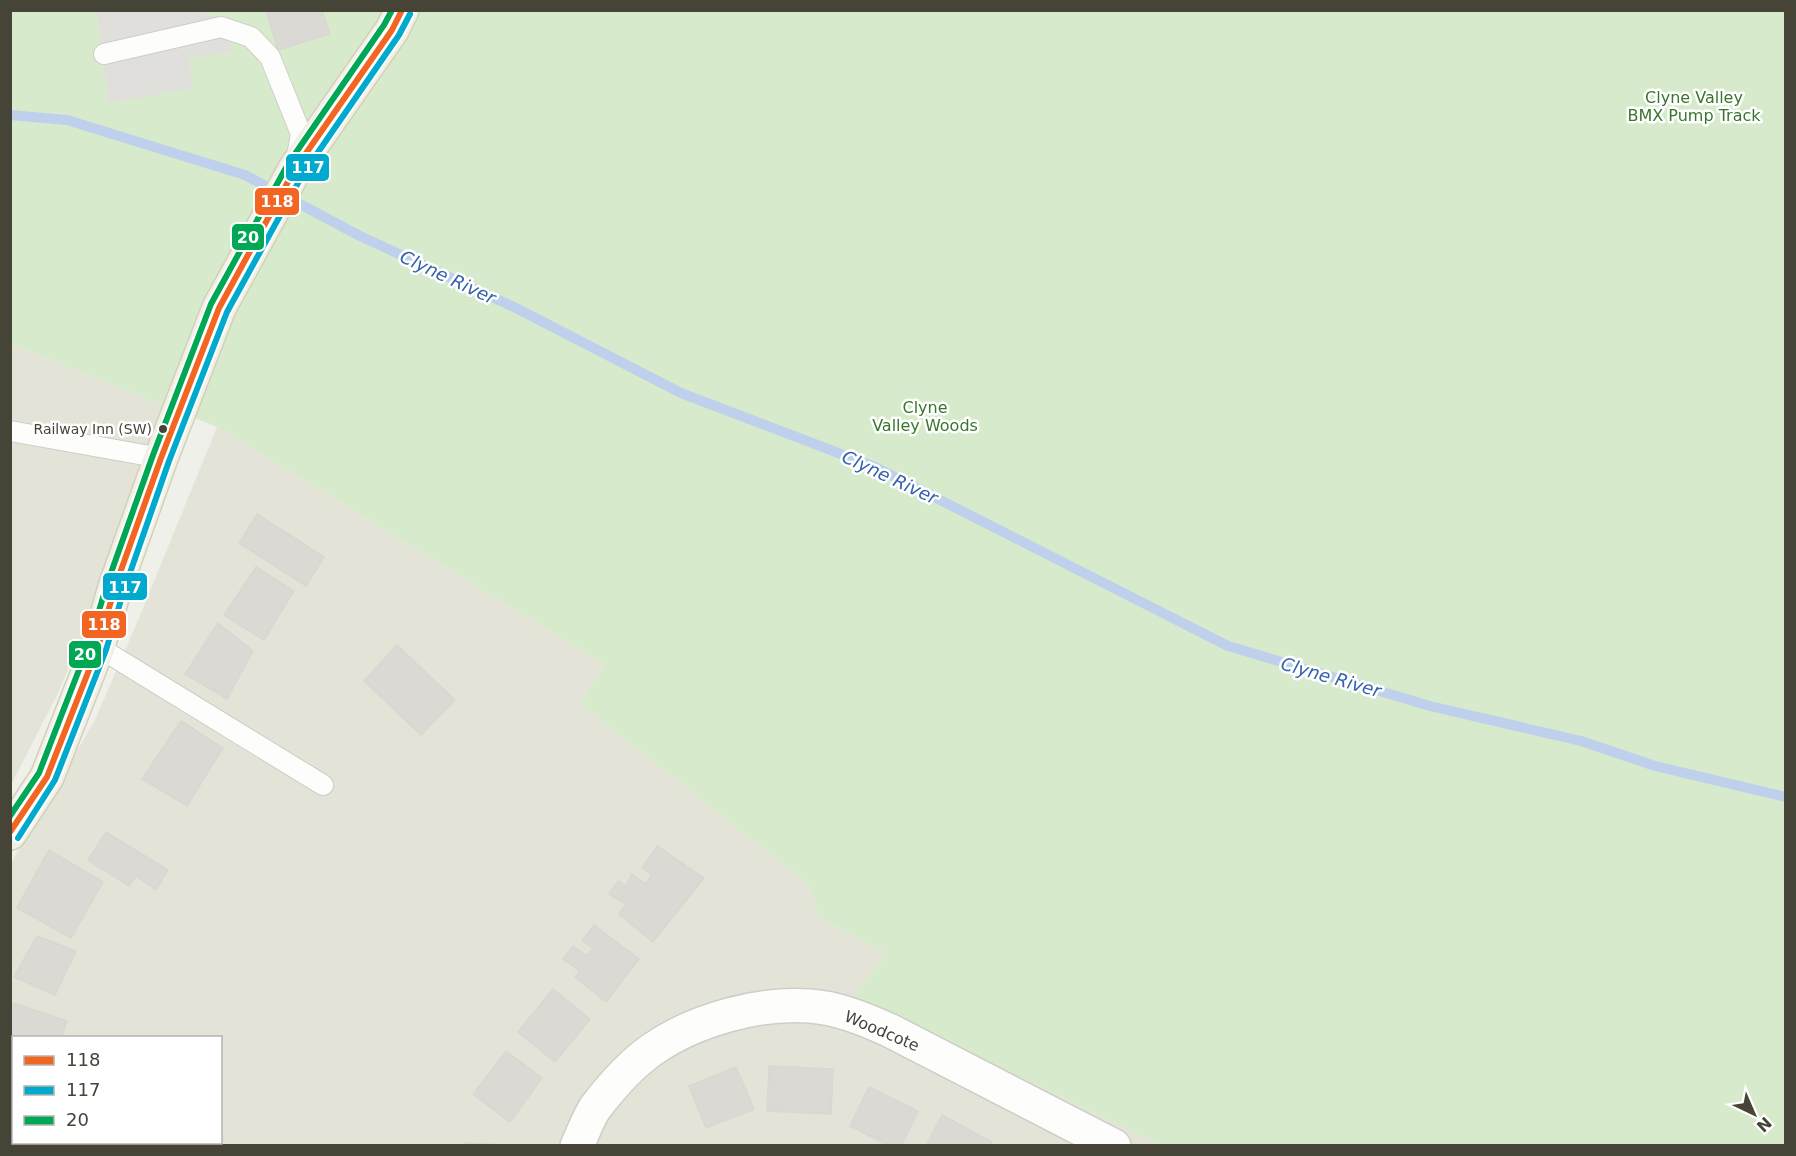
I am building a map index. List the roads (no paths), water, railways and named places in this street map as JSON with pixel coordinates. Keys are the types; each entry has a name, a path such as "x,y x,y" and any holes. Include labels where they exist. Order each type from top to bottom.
{"main road":[{"path":"10,833 47,777 98,647 115,587 161,458 219,308 295,169 397,20"}],"street":[{"name":"Woodcote","path":"577,1146 594,1110 621,1077 652,1049 718,1017 761,1008 810,1006 854,1015 889,1030 1114,1146"}],"lane":[{"path":"104,54 221,27 251,37 270,57 301,134 295,169"},
{"path":"10,431 161,458"},
{"path":"98,647 323,785"}],"waterway":[{"name":"Clyne River","path":"10,115 67,120 245,175 360,236 514,307 681,393 875,467 1228,646 1430,706 1581,741 1655,766 1786,797"}],"place":[{"name":"Railway Inn (SW)","path":"163,429"}],"park label":[{"name":"Clyne Valley BMX Pump Track","path":"1694,106"},
{"name":"Clyne Valley Woods","path":"925,416"}]}
